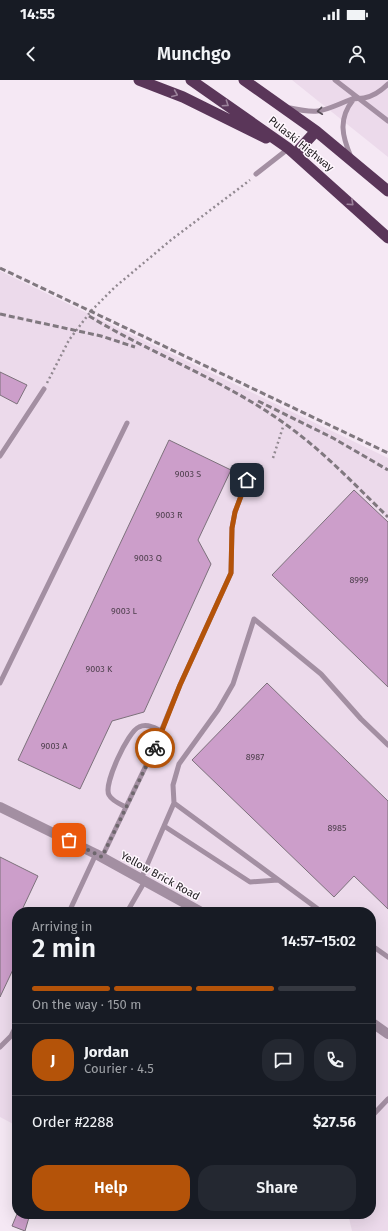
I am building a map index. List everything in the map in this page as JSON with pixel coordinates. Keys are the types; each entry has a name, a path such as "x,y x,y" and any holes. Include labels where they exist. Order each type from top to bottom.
{"highway":[{"path":"139,80 182,97 292,151 316,131"},
{"name":"Pulaski Highway","path":"191,80 292,151 388,238"},
{"name":"Pulaski Highway","path":"244,80 285,107 352,160 388,191"}],"street":[{"name":"Yellow Brick Road","path":"0,807 99,855 192,907"},
{"path":"376,1026 388,1034"}],"lane":[{"path":"335,80 356,99 388,121"},
{"path":"285,107 308,112 324,111 356,99 377,94 388,84"},
{"path":"352,160 342,127 344,114 356,99"},
{"path":"256,174 292,151"},
{"path":"0,456 44,389"},
{"path":"0,683 127,423"},
{"path":"72,907 126,807 162,732 180,685 231,573 232,528 235,512 247,480"},
{"path":"130,907 143,880 174,803 173,785 179,764 218,710 233,684 254,618 320,674 361,719 388,745"},
{"path":"126,807 112,799 108,794 107,787 127,740 137,727 146,725 162,732"},
{"path":"174,803 315,907"},
{"path":"164,826 250,882 278,880"},
{"path":"376,949 388,957"},
{"path":"0,1047 12,1036"},
{"path":"376,1111 388,1098"}],"path":[{"path":"44,389 69,340 91,311 116,287 166,245 256,174"},
{"path":"272,458 283,427"}],"shaded area":[{"path":"292,80 388,80 388,157"},
{"path":"0,271 388,458 388,1231 352,1231 349,1219 376,1219 376,907 12,907 12,1123 0,1117"}],"building":[{"path":"0,372 27,385 17,404 0,395"},
{"path":"169,440 231,470 198,540 211,564 144,712 112,721 80,789 18,760"},
{"path":"354,490 388,522 388,687 272,575"},
{"path":"267,683 388,801 388,909 354,876 334,897 192,760"},
{"path":"0,857 38,876 23,907 12,907 12,972 0,997"},
{"path":"15,1219 29,1219 25,1231 12,1226"}],"railway":[{"path":"0,268 388,453"},
{"path":"0,314 101,336 135,347"},
{"path":"89,316 140,344 218,383 268,412 305,439 342,472 388,517"},
{"path":"258,401 333,438 388,470"}],"way so far":[{"path":"69,840 102,857 155,748"}],"route":[{"path":"155,748 180,685 231,573 232,528 235,512 247,480"}]}
